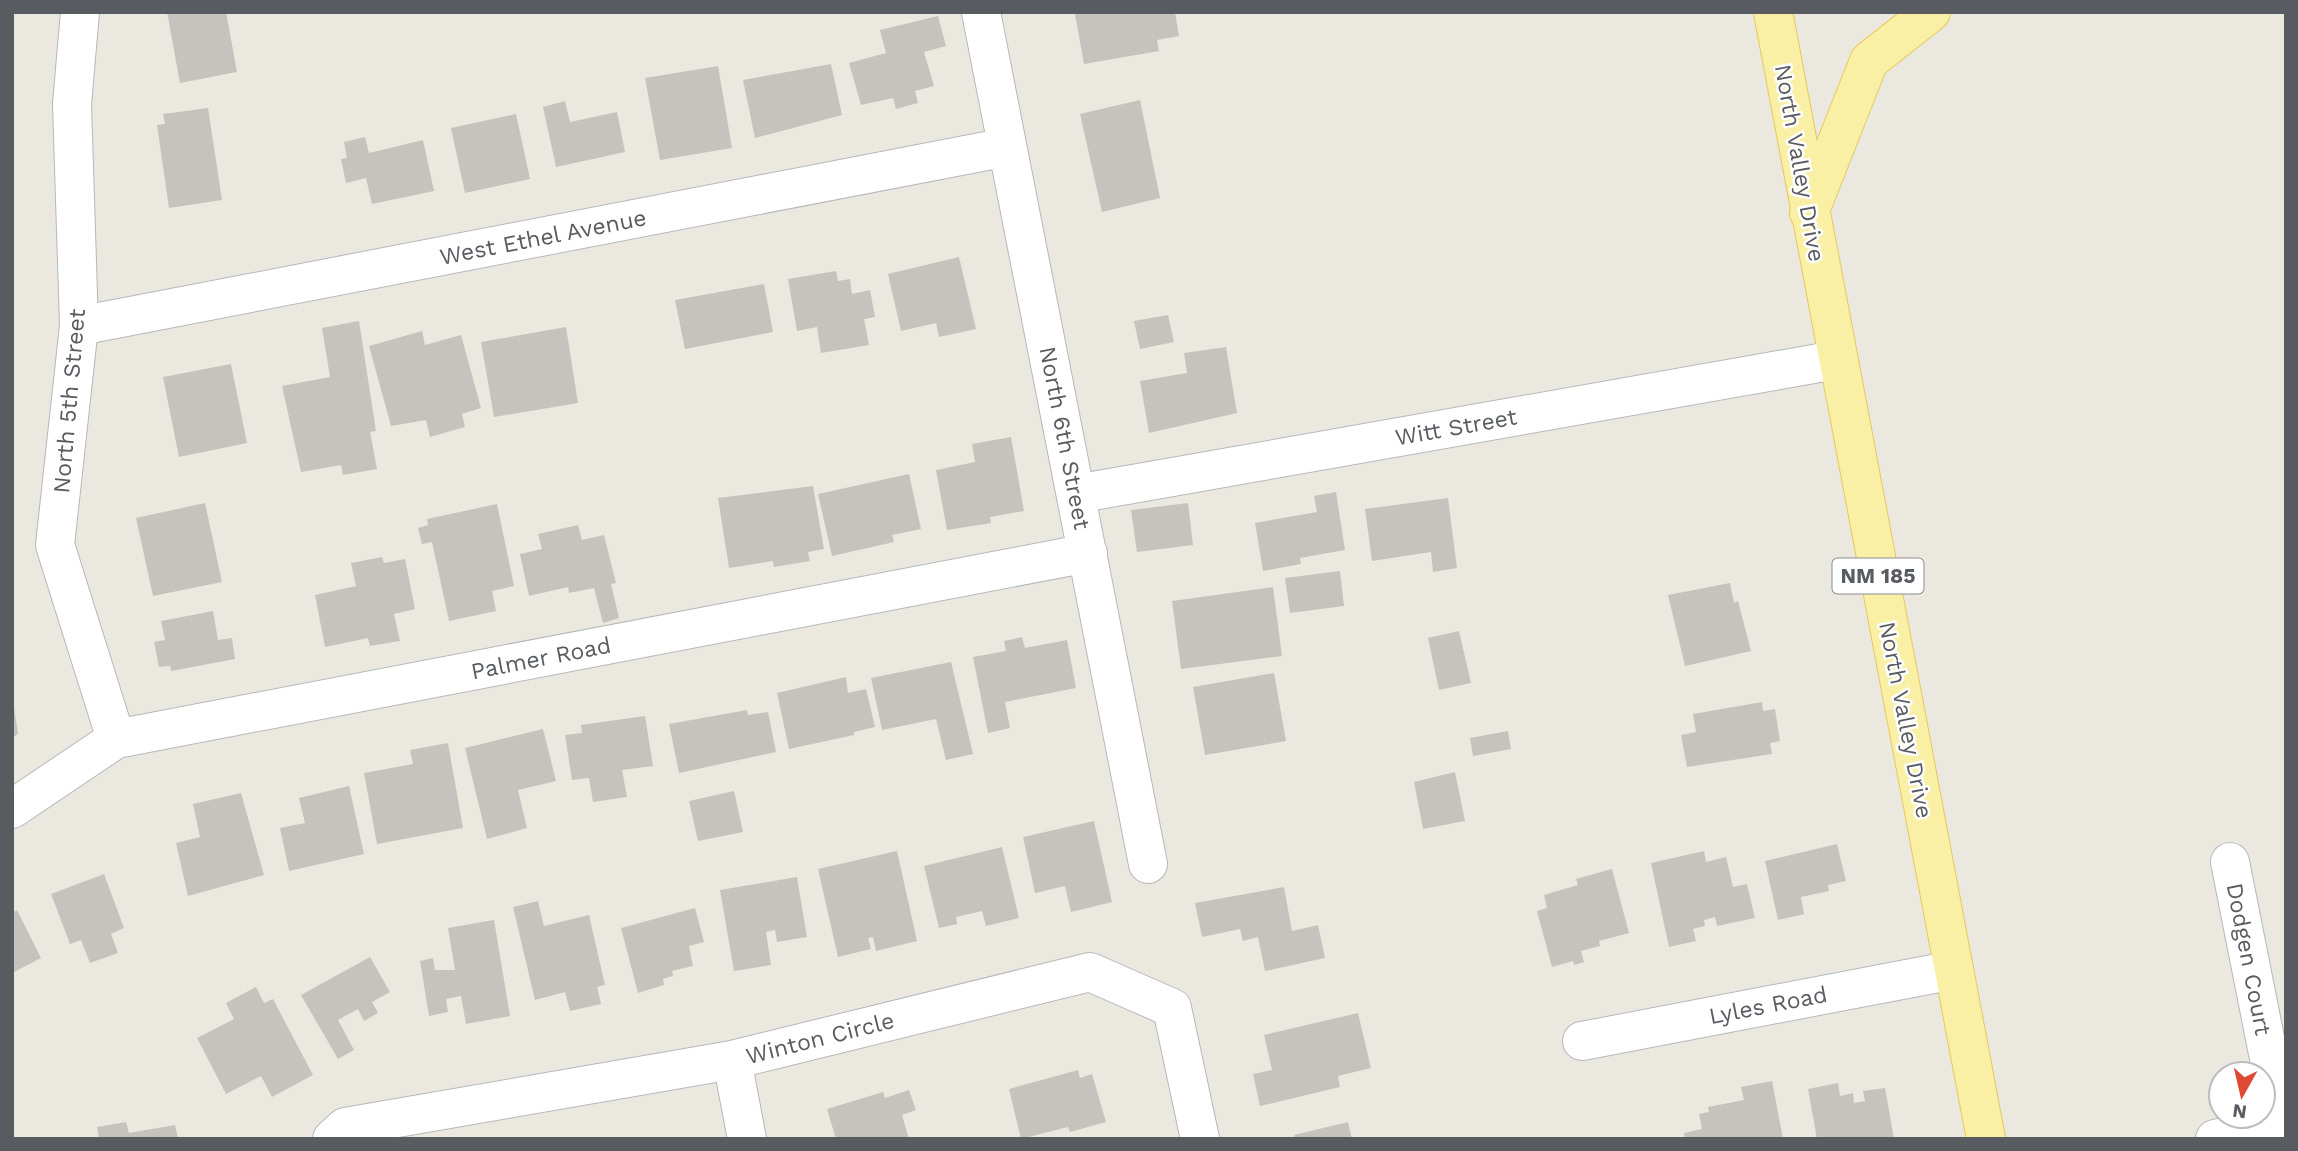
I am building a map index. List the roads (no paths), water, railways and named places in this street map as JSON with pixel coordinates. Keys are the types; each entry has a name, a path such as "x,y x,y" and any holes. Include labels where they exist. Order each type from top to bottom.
{"main road":[{"name":"North Valley Drive","path":"1773,12 1836,360 1986,1139"},
{"path":"1809,212 1869,61 1931,12"}],"street":[{"name":"North 5th Street","path":"80,12 72,104 79,326 55,545 116,739"},
{"name":"North 6th Street","path":"981,12 1148,864"},
{"name":"West Ethel Avenue","path":"79,326 1007,147"},
{"name":"Witt Street","path":"1076,494 1836,360"},
{"name":"Palmer Road","path":"12,809 116,739 1088,553"},
{"name":"Dodgen Court","path":"2230,862 2284,1128"},
{"name":"Lyles Road","path":"1582,1041 1954,970"},
{"name":"Winton Circle","path":"332,1139 345,1127 732,1060 1090,972 1172,1007 1200,1139"},
{"path":"732,1060 747,1139"},
{"path":"2215,1139 2284,1128"}]}
